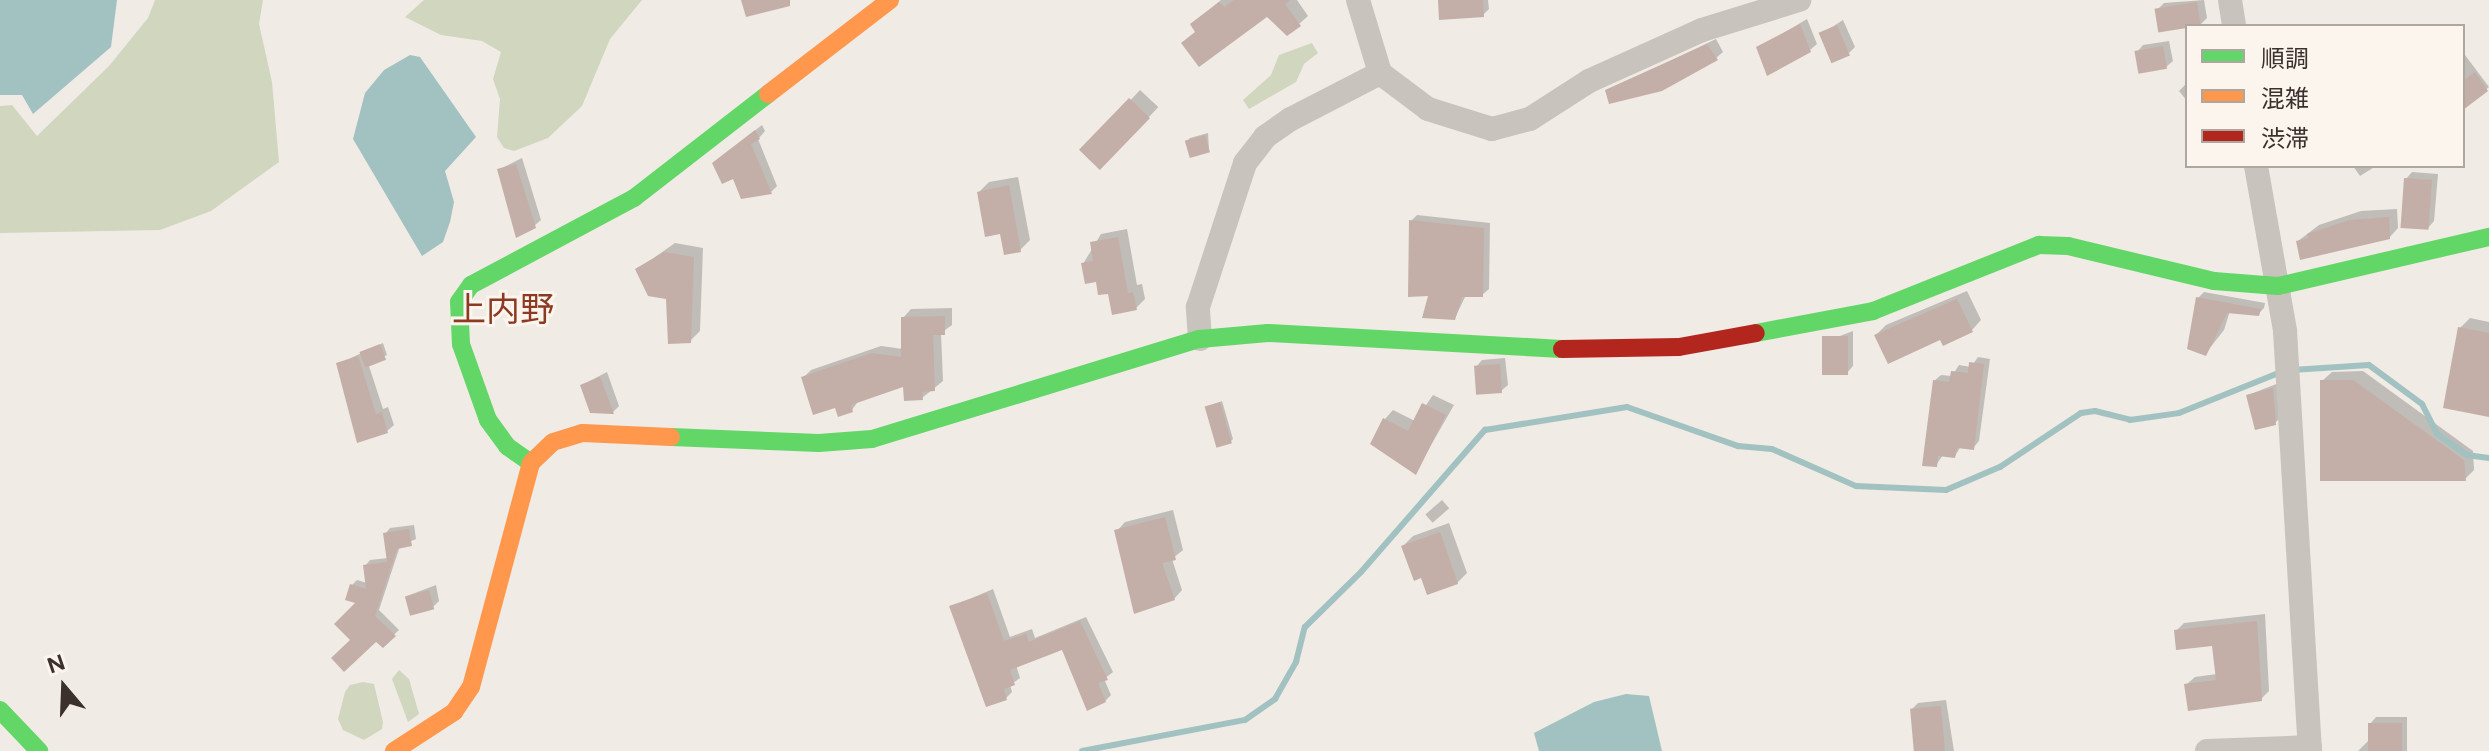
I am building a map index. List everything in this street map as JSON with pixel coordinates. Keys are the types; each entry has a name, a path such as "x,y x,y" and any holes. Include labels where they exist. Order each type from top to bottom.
{"street":[{"path":"531,463 507,446 488,420 461,344 459,302 471,285 634,198 890,0"},
{"path":"1358,0 1380,73 1428,109 1492,129 1530,119 1589,81 1702,30 1799,0"},
{"path":"2230,0 2234,24"},
{"path":"1200,339 1198,307 1245,163 1265,137 1291,119 1380,73"},
{"path":"2207,751 2310,749 2285,331 2256,168"},
{"path":"408,748 454,712 471,687 531,463 553,442 583,433 819,443 872,439 1200,339 1268,333 1413,337 1581,350 1679,347 1873,311 2039,245 2068,246 2214,281 2278,286 2489,237"},
{"path":"0,710 39,751"}],"green space":[{"path":"155,0 263,0 259,24 272,82 279,162 211,211 160,230 0,233 0,106 12,105 37,136 109,66 148,18"},
{"path":"424,0 642,0 610,39 582,106 548,138 514,151 504,148 497,137 500,99 493,79 501,52 482,41 441,35 405,17"},
{"path":"1312,43 1318,53 1304,64 1296,82 1249,109 1243,100 1271,75 1279,55"},
{"path":"399,670 409,679 419,714 408,722 392,679"},
{"path":"363,682 374,684 383,722 382,729 364,740 343,730 338,719 345,692 350,685"}],"water":[{"path":"0,0 117,0 111,47 33,114 22,95 0,95"},
{"path":"410,55 420,57 476,137 445,171 454,202 450,222 443,242 422,256 353,139 365,93 384,70"},
{"path":"1626,694 1649,696 1662,751 1539,751 1534,733 1594,702"}],"building":[{"path":"741,0 790,0 790,6 746,17"},
{"path":"1234,0 1290,0 1285,4 1301,26 1287,36 1267,17 1199,67 1181,43 1195,32 1190,24 1219,2 1224,7"},
{"path":"1438,0 1483,0 1484,17 1439,20"},
{"path":"2197,2 2200,24 2185,24 2185,28 2158,32 2155,9"},
{"path":"1800,24 1811,52 1767,76 1756,47"},
{"path":"1837,25 1850,55 1831,63 1819,33"},
{"path":"1707,44 1718,60 1662,91 1609,104 1605,90"},
{"path":"2163,46 2167,69 2138,74 2134,51"},
{"path":"2475,72 2488,91 2465,108 2465,80"},
{"path":"1129,98 1150,118 1100,170 1079,150"},
{"path":"755,130 760,139 751,144 772,194 741,199 733,179 722,184 712,163"},
{"path":"1205,135 1210,152 1190,158 1185,141"},
{"path":"516,164 536,228 516,238 497,169"},
{"path":"2404,178 2432,180 2428,230 2401,228"},
{"path":"1009,185 1021,252 1004,255 1000,234 985,237 977,192"},
{"path":"2389,217 2390,239 2300,260 2296,241 2308,238 2307,234 2350,220"},
{"path":"1409,220 1484,228 1483,297 1462,297 1455,320 1422,318 1428,296 1408,297"},
{"path":"1118,237 1128,293 1133,292 1137,310 1112,315 1108,294 1098,295 1096,282 1085,284 1081,263 1093,261 1090,242"},
{"path":"664,252 694,257 691,343 668,344 666,299 648,296 635,269"},
{"path":"2196,297 2261,309 2259,316 2227,313 2206,356 2187,349"},
{"path":"1957,299 1973,332 1943,346 1940,340 1888,364 1874,335"},
{"path":"945,316 945,335 933,335 935,391 922,392 923,400 904,401 903,387 851,405 853,412 838,417 835,408 813,415 801,377 872,353 901,357 901,317"},
{"path":"2458,327 2489,333 2489,417 2443,408"},
{"path":"1822,336 1848,336 1848,375 1822,375"},
{"path":"380,344 386,360 366,368 359,352"},
{"path":"358,356 376,414 382,412 388,433 357,443 336,363"},
{"path":"1969,362 1984,364 1974,450 1957,448 1955,458 1938,456 1937,467 1922,466 1933,380 1949,382 1951,371 1968,373"},
{"path":"1500,364 1502,393 1476,395 1474,366"},
{"path":"600,377 614,414 590,413 580,385"},
{"path":"2320,380 2353,380 2464,460 2466,481 2320,481"},
{"path":"2273,388 2276,425 2255,430 2246,395"},
{"path":"1220,402 1232,443 1216,448 1205,406"},
{"path":"1422,403 1446,415 1416,475 1370,444 1383,418 1408,431"},
{"path":"1165,517 1176,560 1162,563 1175,600 1134,614 1114,530"},
{"path":"409,529 412,546 397,549 375,616 396,636 383,648 376,642 344,672 331,658 350,640 334,624 355,603 345,600 350,584 366,589 363,565 387,562 383,533"},
{"path":"1440,532 1458,584 1427,595 1421,578 1414,581 1401,546"},
{"path":"429,590 434,609 410,616 405,596"},
{"path":"987,593 1004,641 1026,634 1029,642 1080,621 1108,680 1098,683 1106,702 1087,711 1062,650 1010,670 1015,685 1004,689 1007,700 986,707 949,606"},
{"path":"2257,621 2262,701 2188,711 2184,684 2216,680 2212,646 2176,650 2174,630"},
{"path":"1941,706 1945,751 1914,751 1910,709"},
{"path":"2368,723 2402,723 2402,751 2368,751"}],"waterway":[{"path":"2292,370 2369,365 2422,404 2437,434 2467,455 2489,458"},
{"path":"1082,751 1245,720 1275,699 1296,662 1305,627 1361,572 1485,430 1627,407 1738,446 1772,449 1856,486 1946,490 2000,467 2081,413 2095,411 2130,420 2179,413 2281,372"}],"traffic: fast":[{"path":"531,463 507,446 488,420 461,344 459,302 471,285 634,198 768,94"},
{"path":"1756,333 1873,311 2039,245 2068,246 2214,281 2278,286 2489,237"},
{"path":"671,437 819,443 872,439 1200,339 1268,333 1562,349"},
{"path":"0,710 39,751"}],"traffic: slow":[{"path":"768,94 890,0"},
{"path":"394,751 454,712 471,687 531,463 553,442 583,433 671,437"}],"traffic: jam":[{"path":"1562,349 1679,347 1756,333"}],"district":[{"name":"上内野","path":"503,310"}]}
